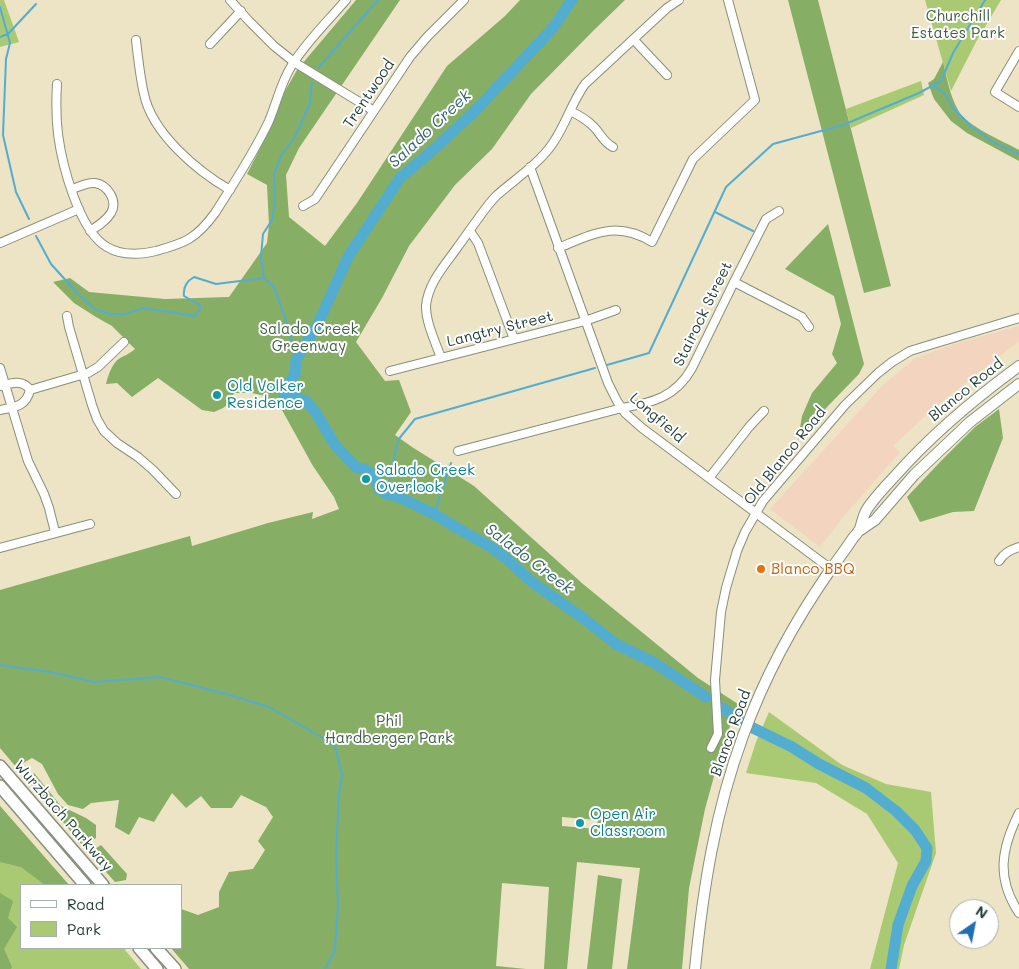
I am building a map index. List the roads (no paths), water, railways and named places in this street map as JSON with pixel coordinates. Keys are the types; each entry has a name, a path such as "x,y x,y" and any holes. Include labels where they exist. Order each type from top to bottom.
{"highway":[{"name":"Wurzbach Parkway","path":"0,766 102,884"},
{"name":"Wurzbach Parkway","path":"0,786 84,884"},
{"path":"140,949 157,969"},
{"path":"157,949 175,969"}],"main road":[{"name":"Blanco Road","path":"696,969 704,891 712,844 728,783 743,737 759,698 794,628 831,569 859,531 865,512 910,458 960,411 1019,366"},
{"name":"Blanco Road","path":"859,531 875,520 914,475 970,422 1019,384"}],"street":[{"path":"230,0 274,46 294,62 374,111"},
{"name":"Trentwood","path":"303,206 315,199 410,57 464,0"},
{"path":"441,358 427,317 426,306 428,295 435,280 489,204 546,153 589,80 679,0"},
{"path":"558,248 594,234 620,230 633,233 652,242 693,159 756,100 728,0"},
{"path":"57,84 56,114 62,156 79,209 90,231 108,248 122,253 143,254 178,245 197,234 206,225 230,190 262,134 274,109 282,84 294,62 344,1"},
{"path":"210,44 241,11"},
{"path":"136,40 144,95 155,123 162,134 184,156 210,178 230,190"},
{"path":"634,40 666,76"},
{"path":"1019,51 995,92 1019,107"},
{"path":"570,110 588,122 603,140 613,147"},
{"name":"Longfield","path":"530,168 608,383 617,402 625,413 642,428 831,569"},
{"path":"72,189 95,183 106,189 112,199 111,214 90,231"},
{"path":"0,243 79,209"},
{"name":"Stairock Street","path":"458,451 622,408 642,405 671,393 681,384 692,368 766,219 779,211"},
{"path":"470,231 478,243 514,340"},
{"path":"734,282 802,317 809,327"},
{"name":"Langtry Street","path":"390,371 585,321 616,310"},
{"path":"67,316 82,375 94,412 104,431 154,470 176,494"},
{"name":"Old Blanco Road","path":"711,748 718,734 715,680 721,612 726,588 745,532 763,501 835,417 878,373 892,362 910,351 1019,318"},
{"path":"30,390 82,375 98,367 124,342"},
{"path":"0,368 2,385 28,461 44,494 56,532"},
{"path":"2,385 16,382 22,383 30,390"},
{"path":"0,410 24,402 30,390"},
{"path":"709,478 764,411"},
{"path":"0,548 90,524"},
{"path":"999,561 1002,555 1019,547"},
{"path":"1019,814 1008,837 1004,862 1007,889 1019,913"}],"waterway":[{"path":"319,67 378,0"},
{"name":"Salado Creek","path":"293,377 295,375 296,360 317,326 348,257 400,178 475,111 552,29 572,0"},
{"path":"607,365 649,353 726,187 773,144 843,125 919,93 941,81 953,53 985,0"},
{"path":"0,37 8,34 36,4"},
{"path":"0,7 10,43 6,59 3,135 16,192 29,219"},
{"path":"296,360 288,326 274,287 264,278 261,257 263,234 272,220 275,202 274,174 282,154 295,137 310,103 312,82"},
{"path":"933,85 945,94 953,108 972,127 993,142 1019,154"},
{"path":"715,212 753,231"},
{"path":"36,236 51,264 79,295 96,310 111,314 125,314 143,308 195,316 200,309 200,305 184,296 186,285 194,277 216,284 264,278"},
{"path":"387,494 398,440 415,419 595,368"},
{"name":"Salado Creek","path":"289,383 284,394 306,401 316,413 335,445 357,468 364,469 374,476 379,489 434,514 491,547 532,582 616,644 653,662 706,697"},
{"path":"434,514 451,463"},
{"path":"0,665 50,672 95,682 160,677 269,707 335,745 342,776 339,794 336,854 338,906 335,950 325,969"},
{"name":"Salado Creek","path":"719,706 753,728 792,747 819,764 866,788 896,811 915,830 927,848 926,861 912,886 898,925 891,969"}],"place":[{"name":"Old Volker Residence","path":"217,395"},
{"name":"Salado Creek Overlook","path":"366,479"},
{"name":"Blanco BBQ","path":"761,569"},
{"name":"Open Air Classroom","path":"580,823"}],"park label":[{"name":"Churchill Estates Park","path":"958,24"},
{"name":"Salado Creek Greenway","path":"309,338"},
{"name":"Phil Hardberger Park","path":"389,730"}]}
